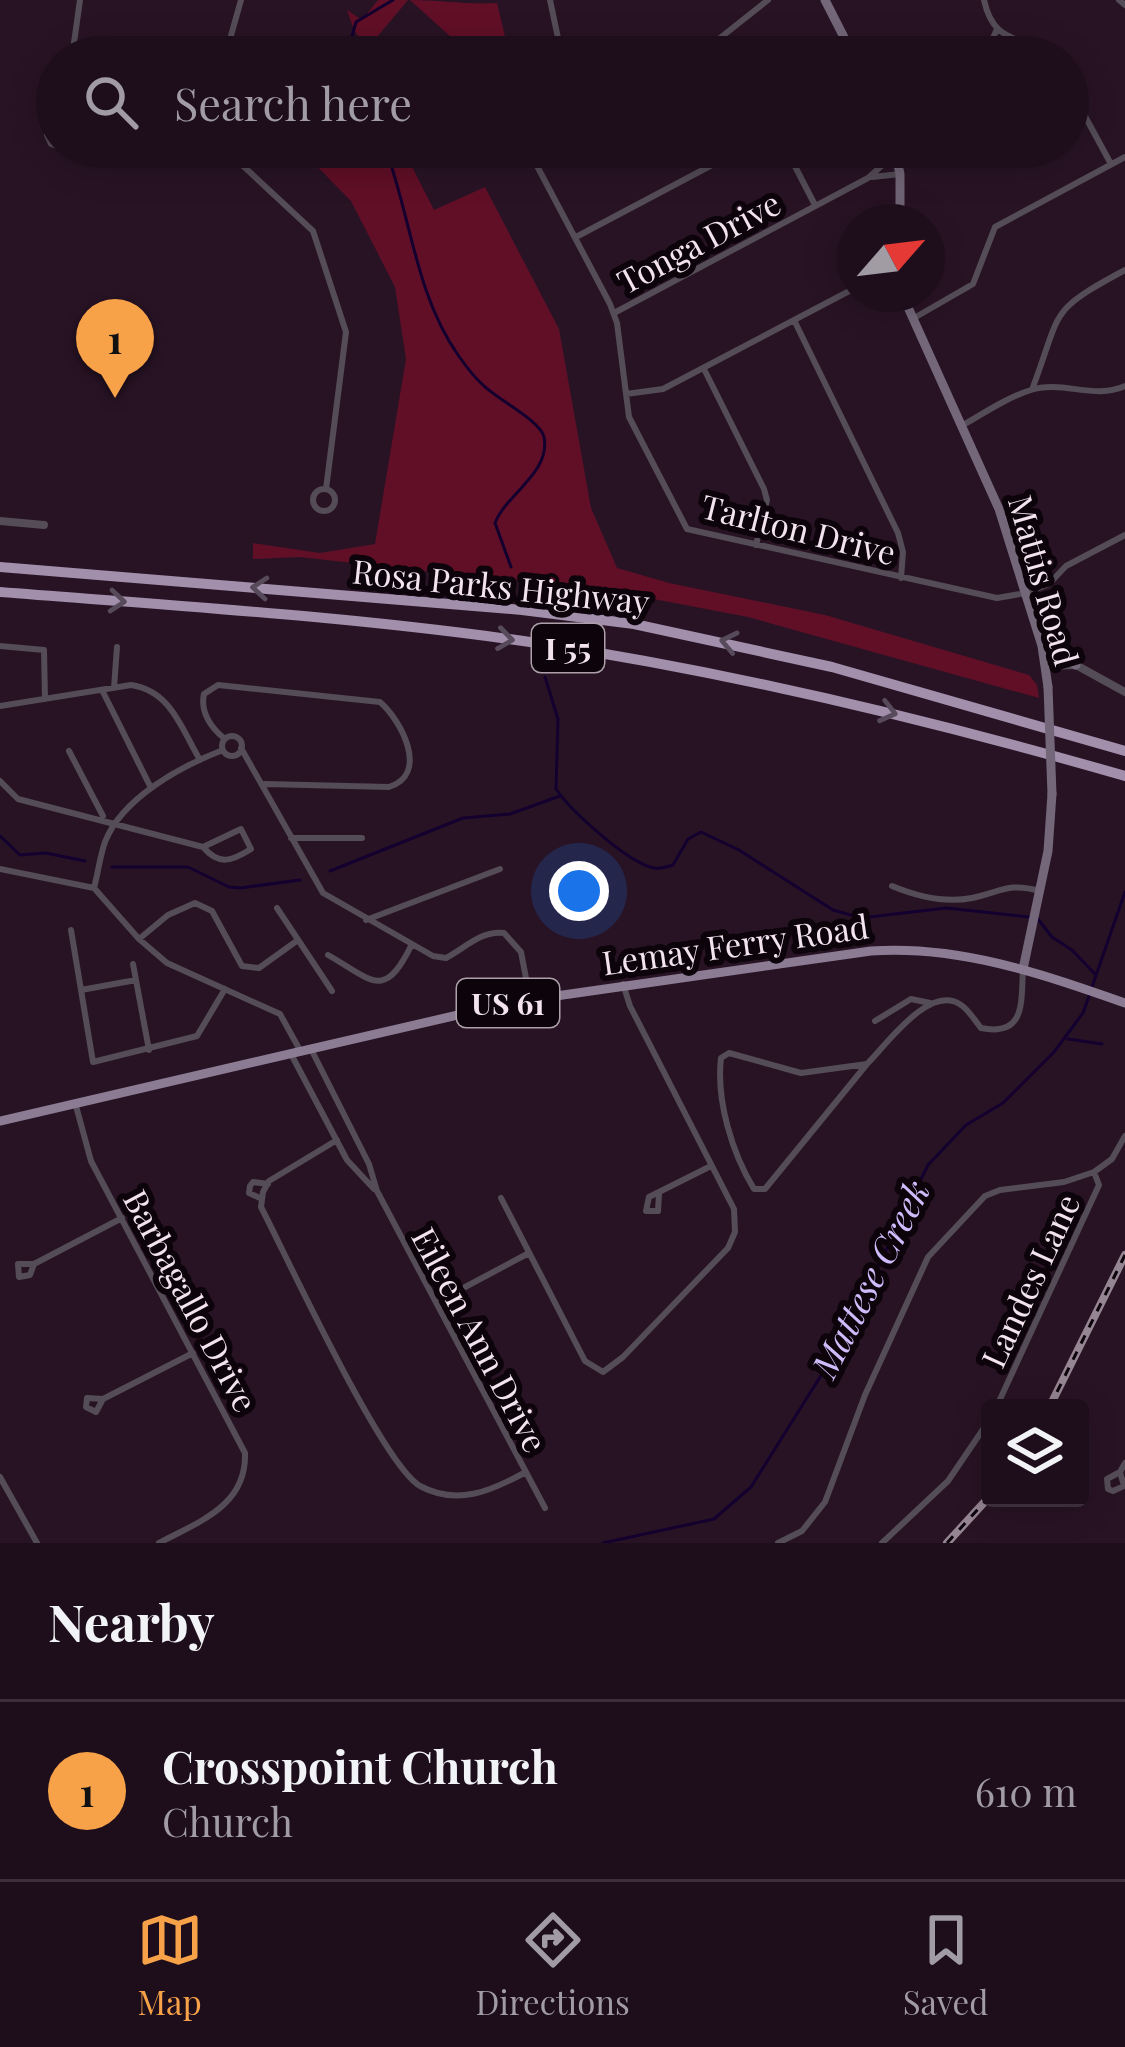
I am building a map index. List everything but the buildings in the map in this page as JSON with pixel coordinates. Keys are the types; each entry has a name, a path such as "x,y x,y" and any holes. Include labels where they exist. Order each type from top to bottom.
{"highway":[{"name":"Rosa Parks Highway","path":"0,567 522,610 634,625 832,667 1125,751"},
{"name":"Rosa Parks Highway","path":"0,592 350,620 603,653 848,702 1125,776"}],"main road":[{"path":"825,0 843,36"},
{"path":"899,168 900,204"},
{"name":"Mattis Road","path":"908,312 995,496 1046,666 1051,836 1023,970"},
{"path":"1042,646 1076,665"},
{"name":"Lemay Ferry Road","path":"0,1121 530,999 890,950 949,952 1125,1003"}],"street":[{"path":"75,36 80,0"},
{"path":"231,36 241,0"},
{"path":"550,0 558,36"},
{"path":"723,36 769,0"},
{"path":"984,0 989,20 1007,36"},
{"path":"992,36 997,29"},
{"path":"1089,124 1111,164"},
{"path":"911,320 973,284 994,226 1125,157"},
{"path":"245,168 313,231 346,332 326,490"},
{"name":"Tarlton Drive","path":"538,168 614,313 628,417 682,526 997,598 1026,593"},
{"path":"576,237 706,168"},
{"path":"795,168 815,205"},
{"name":"Tonga Drive","path":"614,313 868,178 878,168"},
{"name":"Tonga Drive","path":"868,178 900,174"},
{"path":"1032,389 1058,314 1075,297 1125,270"},
{"path":"626,394 663,389 837,297"},
{"path":"794,320 898,533 902,578"},
{"path":"704,369 764,488 767,500 757,545"},
{"path":"962,424 1032,389 1065,387 1091,392 1125,386"},
{"path":"0,521 44,525"},
{"path":"1026,593 1049,584 1066,566 1125,535"},
{"path":"0,646 44,650 45,699"},
{"path":"114,688 117,647"},
{"path":"1046,666 1076,665 1125,692"},
{"path":"0,706 131,685 158,693 200,760"},
{"path":"223,750 225,740 202,704 209,689 226,685 380,702 392,713 406,741 408,770 400,784 265,784"},
{"path":"102,690 151,788"},
{"path":"225,740 237,738 323,892 365,920 446,958 492,932 504,933 521,952 530,999"},
{"path":"94,888 106,839 151,788 200,760 223,750 234,755 241,748"},
{"path":"69,751 96,809 114,825 203,847 219,860 229,861 251,849 241,829 203,847"},
{"path":"0,781 13,795 105,819"},
{"path":"291,838 362,838"},
{"path":"0,869 94,888 167,963 280,1014 301,1052"},
{"path":"365,920 500,869"},
{"path":"892,886 959,899 1005,886 1040,891"},
{"path":"139,939 168,915 195,903 206,906 219,920 242,966 260,968 298,940"},
{"path":"278,908 332,991"},
{"path":"71,930 93,1062 197,1036 225,989"},
{"path":"328,955 386,982 397,975 412,944"},
{"path":"133,964 149,1050"},
{"path":"875,1021 911,999 945,1000 961,1004 981,1028 1003,1030 1016,1020 1023,970"},
{"path":"81,990 136,980"},
{"path":"501,1198 585,1361 603,1372 728,1248 736,1215 623,985"},
{"path":"867,1064 802,1073 724,1054 720,1069 726,1114 754,1189 765,1190 867,1064 930,1003"},
{"name":"Eileen Ann Drive","path":"301,1052 337,1140 360,1178 377,1191"},
{"name":"Eileen Ann Drive","path":"301,1052 368,1164 377,1191 545,1508"},
{"name":"Barbagallo Drive","path":"76,1106 92,1160 244,1453 237,1489 218,1511 159,1543"},
{"path":"778,1543 802,1531 825,1502 866,1395 928,1257 993,1192 1064,1182 1094,1172 1112,1159 1125,1136"},
{"path":"337,1140 268,1184 262,1208 374,1424 403,1472 422,1487 453,1496 483,1493 524,1473"},
{"path":"659,1194 711,1166"},
{"name":"Landes Lane","path":"1000,1399 1099,1185 1094,1172"},
{"path":"262,1199 249,1193 250,1186 253,1182 268,1184"},
{"path":"34,1264 122,1218"},
{"path":"437,1302 530,1253"},
{"path":"103,1399 193,1353"},
{"name":"Landes Lane","path":"882,1543 948,1481 981,1432"},
{"path":"1120,1472 1125,1463"},
{"path":"0,1477 38,1543"}],"shaded area":[{"path":"378,0 408,0 378,36 358,36 347,10 362,20"},
{"path":"410,0 497,3 505,36 450,36"},
{"path":"319,168 413,168 434,210 485,187 559,329 591,508 617,568 825,615 1029,675 1039,698 748,617 617,592 299,557 253,559 253,543 320,553 375,544 406,359 395,287 351,201"}],"waterway":[{"path":"352,36 356,22 393,0"},
{"path":"392,168 423,280 444,331 475,378 535,424 544,437 541,462 495,523 511,567"},
{"path":"545,677 558,719 556,789 601,835 643,864 673,865 688,839 701,832 739,850 833,910 861,918 946,908 1029,917"},
{"path":"330,871 463,818 510,814 560,796"},
{"path":"0,836 20,855 46,853 85,861"},
{"path":"112,867 188,867 240,888 300,880"},
{"name":"Mattese Creek","path":"1092,987 1125,892"},
{"path":"1038,919 1095,974"},
{"name":"Mattese Creek","path":"603,1543 714,1519 751,1487 837,1350 928,1165 966,1125 1003,1103 1054,1052 1083,1013 1089,996"},
{"path":"1068,1039 1102,1044"}],"railway":[{"path":"1053,1399 1125,1255"},
{"path":"947,1543 981,1506"}],"place":[{"name":"Crosspoint Church","path":"115,398"}]}
